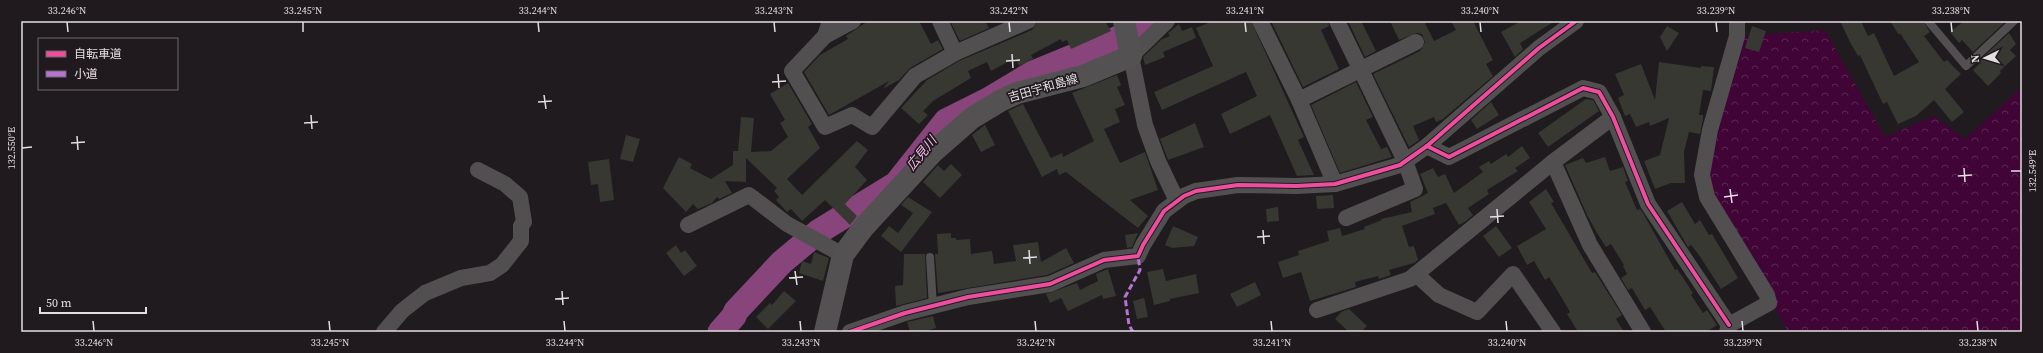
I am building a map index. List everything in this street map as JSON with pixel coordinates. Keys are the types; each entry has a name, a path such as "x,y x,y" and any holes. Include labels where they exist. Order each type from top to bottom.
{"main road":[{"path":"1124,22 1130,50"},
{"name":"吉田宇和島線","path":"825,332 843,255 862,228 932,153 972,118 1000,100 1017,93 1083,76 1130,50"}],"street":[{"path":"853,21 828,28 792,72 825,127 852,114 872,127 915,76 955,53 1019,23"},
{"path":"940,21 955,53"},
{"path":"1167,21 1130,50 1145,125 1158,161 1176,201"},
{"path":"1260,21 1299,100 1336,184"},
{"path":"1337,21 1405,162 1415,189 1346,218"},
{"path":"850,332 905,312 968,298 1050,284 1104,260 1138,256 1164,211 1176,201 1196,191 1238,185 1296,186 1336,184 1400,165 1427,146 1539,48 1576,21"},
{"path":"1427,146 1449,157 1583,88 1599,92 1613,117 1648,204 1728,329 1769,303 1767,295 1707,197 1702,174 1710,130 1737,36 1738,21"},
{"path":"1299,100 1416,42"},
{"path":"1317,310 1410,279 1553,162 1613,117"},
{"path":"1553,162 1590,245 1644,332"},
{"path":"384,332 402,311 425,293 461,278 490,273 502,265 521,241 521,226 524,222 520,197 505,184 478,170"},
{"path":"688,225 749,195 787,224 843,255"},
{"path":"1416,274 1439,295 1477,312 1513,274 1553,332"}],"lane":[{"path":"1928,21 1966,66 2014,21"},
{"path":"930,257 933,307"}],"green space":[{"path":"1825,30 1885,137 1934,116 1965,139 2022,87 2022,332 1788,332 1702,175 1737,36"}],"building":[{"path":"868,21 919,21 931,44 938,40 943,49 910,68 899,80 883,89 889,81 829,115 804,72 820,55 848,39 846,36"},
{"path":"950,21 985,21 989,28 960,41"},
{"path":"1038,21 1105,21 1111,31 1071,49 1067,40 1062,42 1061,39 1031,55 1033,59 1019,66 1015,58 991,71 987,62 968,71 971,78 933,101 923,111 928,115 919,124 901,108 927,80 959,61 1032,30"},
{"path":"1213,21 1251,21 1304,137 1298,140 1314,175 1297,176 1270,115 1230,134 1221,114 1257,96 1246,72 1162,110 1154,92 1213,66 1196,28"},
{"path":"1271,21 1328,21 1329,26 1321,30 1339,69 1303,87"},
{"path":"1348,21 1361,21 1376,51 1365,57"},
{"path":"1390,21 1424,21 1434,41 1456,30 1451,21 1473,21 1493,60 1486,64 1493,76 1443,119 1436,122 1434,117 1413,126 1419,140 1409,147 1373,74 1420,51 1425,42 1422,34 1417,33 1399,40"},
{"path":"1521,21 1555,21 1520,43 1523,49 1515,57 1501,32"},
{"path":"1840,21 1861,21 1868,36 1874,33 1894,76 1919,62 1900,33 1899,35 1890,21 1923,21 1930,32 1924,36 1944,62 1947,60 1961,74 1945,89 1964,112 1952,122 1934,100 1916,116 1898,124 1887,102 1883,104 1860,55 1858,56"},
{"path":"1964,21 2002,21 2004,23 1973,52 1962,40 1959,43 1950,32"},
{"path":"1179,24 1182,31 1192,27 1196,38 1163,52 1165,57 1145,65 1143,57 1162,39 1170,36 1168,33"},
{"path":"1667,26 1679,33 1667,51 1660,37"},
{"path":"1752,26 1766,31 1759,52 1745,48"},
{"path":"2009,33 2016,44 2010,50 2016,56 2000,71 2001,73 1988,86 1973,70 1981,62 1980,60"},
{"path":"1659,62 1701,68 1701,66 1714,67 1711,91 1703,90 1699,115 1703,115 1700,134 1689,132 1684,152 1685,183 1671,183 1655,189 1644,161 1660,155 1669,118 1650,126 1649,122 1636,127 1630,114 1625,116 1618,98 1624,95 1615,74 1641,64 1655,100"},
{"path":"1117,75 1121,85 1117,87 1125,105 1115,109 1120,122 1104,129 1120,163 1145,152 1158,190 1130,200 1148,216 1138,228 1066,172 1059,175 1057,169 1042,177 1008,111 1023,104 1051,158 1062,153 1063,157 1094,141 1072,93"},
{"path":"1356,82 1373,117 1366,120 1381,149 1387,147 1392,157 1340,173 1311,105"},
{"path":"788,83 812,124 808,127 820,148 787,179 802,195 857,141 868,150 855,167 867,180 845,204 857,216 850,225 825,200 802,221 791,209 787,212 776,200 779,197 774,191 777,188 746,158 746,182 725,181 732,193 719,199 717,197 712,203 698,209 693,204 686,212 663,188 679,157 692,164 690,168 711,179 733,165 733,151 738,151 741,117 754,118 751,152 771,151 788,137 780,123 785,120 770,94"},
{"path":"1586,99 1593,100 1599,111 1548,147 1538,133"},
{"path":"1491,102 1499,115 1477,129 1471,120"},
{"path":"1195,123 1204,147 1168,160 1160,139"},
{"path":"985,125 995,145 981,152 972,135"},
{"path":"626,135 640,139 633,162 620,159"},
{"path":"1522,146 1530,158 1515,168 1518,171 1487,190 1489,194 1468,208 1473,215 1466,221 1459,225 1446,203 1433,208 1435,214 1402,226 1409,247 1414,246 1418,260 1414,263 1389,270 1391,275 1379,279 1378,276 1355,282 1356,287 1310,301 1301,272 1283,278 1278,262 1299,255 1298,251 1329,241 1327,231 1340,228 1342,236 1365,229 1364,227 1382,220 1381,219 1412,212 1410,202 1428,193 1420,174 1433,168 1438,177 1445,174 1454,193 1483,172 1479,167 1489,161 1491,164 1506,154 1508,157"},
{"path":"1605,157 1610,171 1623,167 1628,181 1625,182 1637,210 1640,209 1643,213 1675,270 1677,269 1693,293 1691,295 1703,313 1707,310 1717,325 1706,332 1666,332 1650,307 1645,310 1632,288 1628,290 1621,278 1627,274 1623,266 1624,265 1611,244 1606,247 1597,233 1587,215 1565,165 1583,158 1586,163"},
{"path":"609,159 614,200 600,202 598,184 591,185 588,162"},
{"path":"951,164 962,175 940,198 923,182 938,165 944,171"},
{"path":"1546,189 1554,202 1551,203 1592,273 1595,272 1622,315 1616,319 1624,332 1578,332 1567,314 1570,312 1549,277 1545,280 1534,261 1527,265 1517,246 1546,229 1529,202"},
{"path":"1333,195 1334,208 1317,209 1316,196"},
{"path":"908,197 932,212 901,252 881,236 889,226 898,233 913,213 901,205"},
{"path":"1682,202 1695,224 1700,220 1709,235 1712,234 1738,278 1721,289 1699,255 1691,245 1688,247 1667,211"},
{"path":"1278,207 1279,221 1267,222 1266,209"},
{"path":"1173,226 1198,237 1194,246 1172,248 1165,245"},
{"path":"1496,226 1512,248 1499,257 1483,236"},
{"path":"951,233 951,238 956,238 956,240 970,239 971,254 992,251 994,264 1016,261 1013,245 1038,242 1041,262 1066,248 1074,263 1047,275 938,293 935,254 938,254 937,234"},
{"path":"1138,233 1132,247 1127,248 1125,235"},
{"path":"676,245 681,253 685,250 697,266 684,276 666,253"},
{"path":"814,252 829,258 823,281 799,273 802,261 811,264"},
{"path":"904,254 925,254 927,298 896,306 895,286 903,285"},
{"path":"1108,269 1116,296 1103,299 1102,295 1068,311 1061,298 1050,303 1046,294 1077,283 1080,290 1098,281 1096,274"},
{"path":"1163,269 1166,281 1196,274 1199,293 1170,299 1170,301 1154,305 1147,272"},
{"path":"1255,282 1261,295 1237,307 1230,294"},
{"path":"784,291 796,301 768,329 756,317 770,303 772,305"},
{"path":"1144,298 1148,317 1137,319 1133,301"},
{"path":"1349,309 1367,326 1361,332 1349,332 1335,319 1341,312"},
{"path":"933,316 936,328 922,332 910,332 907,322"}],"waterway":[{"name":"広見川","path":"720,332 734,316 736,311 782,262 818,232 896,184 946,121 988,100 1033,73 1116,39 1154,21"}],"marked path":[{"path":"1133,332 1129,325 1125,297 1140,270 1138,256"}],"cycle path":[{"path":"850,332 905,313 968,297 1050,284 1104,260 1138,256 1164,211 1184,196 1196,191 1238,185 1296,186 1335,184 1400,165 1427,146 1539,48 1576,21"},
{"path":"1427,146 1449,157 1583,88 1599,92 1613,117 1648,204 1729,325"}]}
